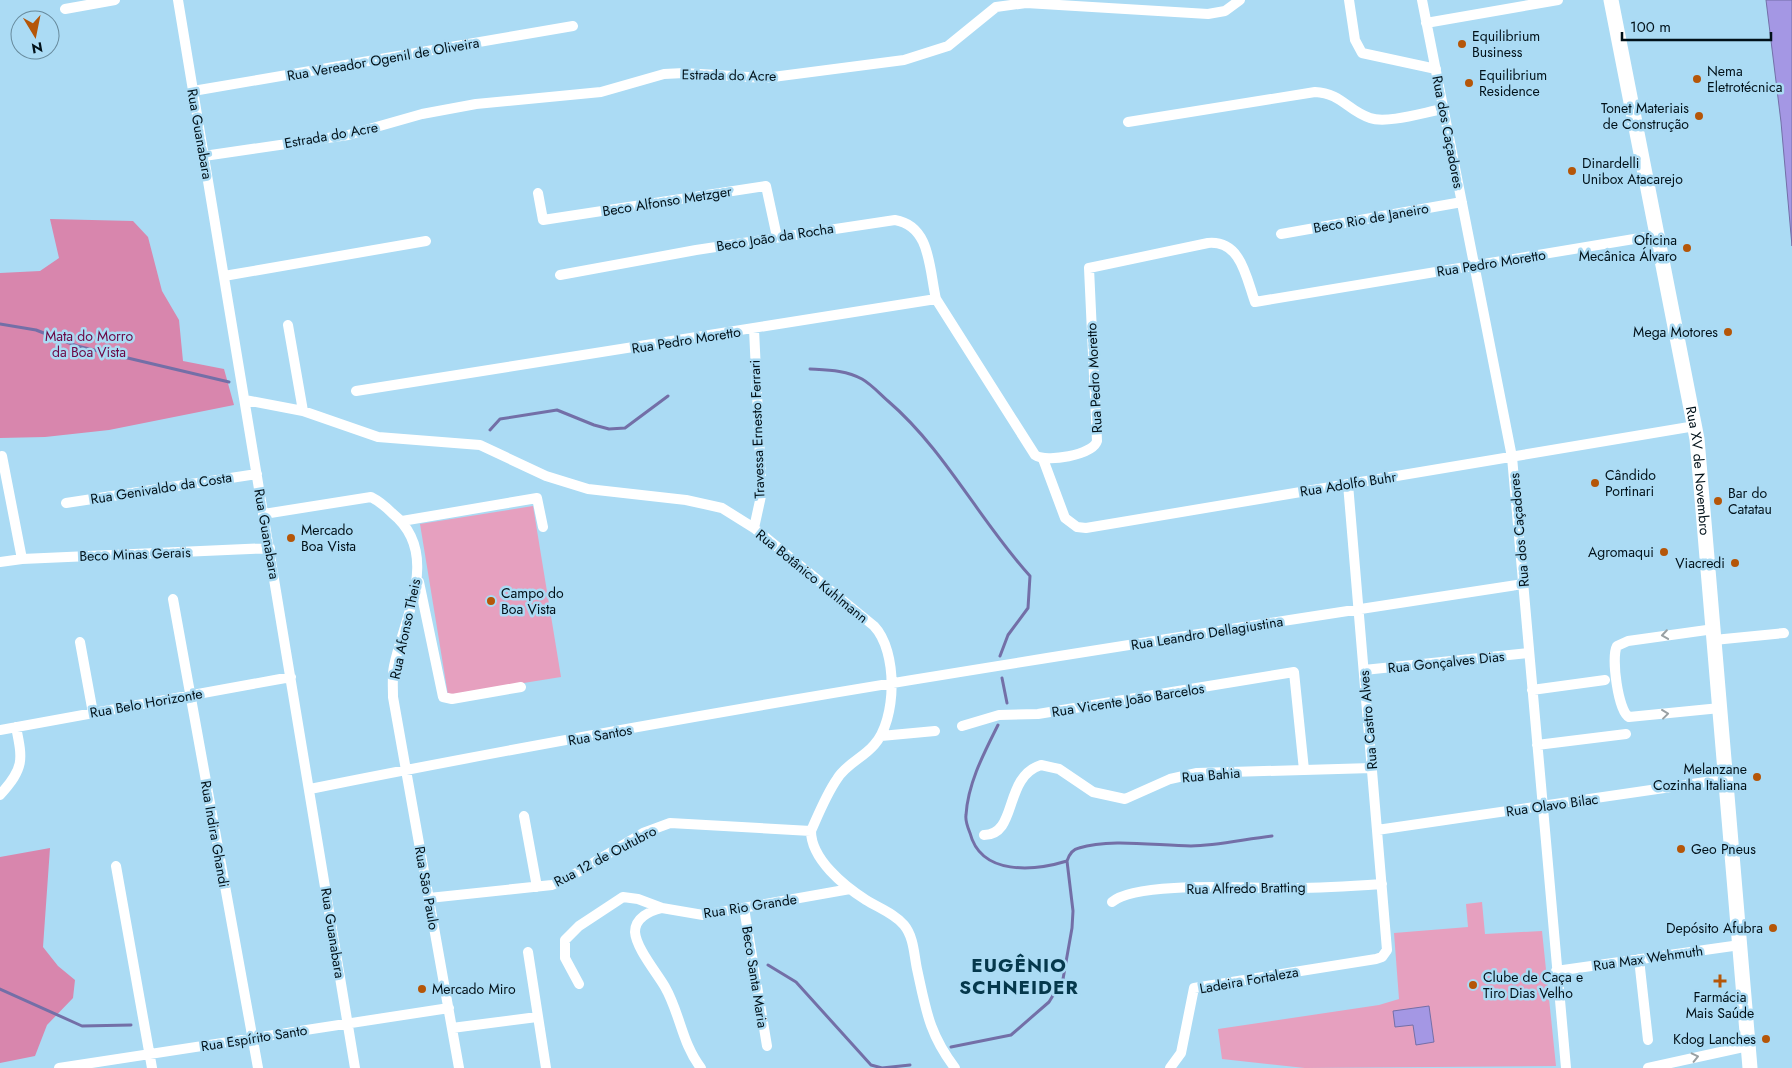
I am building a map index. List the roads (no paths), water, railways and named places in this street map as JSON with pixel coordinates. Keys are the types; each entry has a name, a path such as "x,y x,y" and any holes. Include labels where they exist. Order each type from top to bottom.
{"main road":[{"name":"Rua XV de Novembro","path":"1611,0 1695,426 1750,1068"}],"street":[{"path":"65,9 115,0"},
{"name":"Rua Guanabara","path":"178,0 355,1068"},
{"name":"Estrada do Acre","path":"204,156 348,135 422,114 476,104 587,95 664,74 684,73 765,78 904,60 948,46 996,4 1026,3 1208,14 1225,11 1240,0"},
{"path":"1349,0 1355,40 1362,53 1436,69"},
{"name":"Rua dos Caçadores","path":"1422,0 1512,457 1566,1068"},
{"path":"1426,23 1558,0"},
{"name":"Rua Vereador Ogenil de Oliveira","path":"193,91 573,26"},
{"path":"1128,122 1315,92 1336,96 1372,119 1394,118 1444,109"},
{"name":"Beco Alfonso Metzger","path":"538,193 543,220 766,186 776,237"},
{"name":"Beco Rio de Janeiro","path":"1281,234 1462,202"},
{"name":"Beco João da Rocha","path":"560,274 886,220 905,222 917,230 922,237 936,299"},
{"name":"Rua Pedro Moretto","path":"1043,459 1086,452 1096,446 1089,268 1208,243 1222,243 1228,246 1236,256 1255,302 1658,236"},
{"path":"224,276 426,241"},
{"path":"936,299 1035,455 1043,459"},
{"name":"Rua Pedro Moretto","path":"356,391 936,299"},
{"path":"288,325 303,411"},
{"name":"Travessa Ernesto Ferrari","path":"754,329 761,480 761,496 754,528"},
{"name":"Rua Botânico Kuhlmann","path":"245,400 303,411 384,438 480,445 546,476 588,489 704,503 722,508 754,528 881,633 888,653 891,684 887,722 881,736 873,746 849,765 836,779 811,831"},
{"name":"Rua Adolfo Buhr","path":"1043,459 1065,518 1077,527 1086,528 1695,426"},
{"path":"2,456 22,559"},
{"name":"Rua Genivaldo da Costa","path":"66,503 257,474"},
{"name":"Rua Castro Alves","path":"1348,484 1388,945 1385,954"},
{"name":"Rua Afonso Theis","path":"264,514 371,498 402,521 414,542 417,572 416,591 394,668 394,709"},
{"path":"402,521 537,498 543,526"},
{"name":"Beco Minas Gerais","path":"0,562 22,559 270,548"},
{"path":"417,572 444,697 452,699 521,687"},
{"name":"Rua Leandro Dellagiustina","path":"891,684 1523,584"},
{"name":"Rua Indira Ghandi","path":"172,599 258,1068"},
{"path":"1720,708 1629,717 1622,711 1613,659 1616,646 1628,640 1714,634 1784,633"},
{"path":"80,642 93,713"},
{"name":"Rua Gonçalves Dias","path":"1364,670 1529,653"},
{"name":"Rua Vicente João Barcelos","path":"962,726 1000,714 1038,714 1294,672 1304,770"},
{"name":"Rua Belo Horizonte","path":"0,730 291,677"},
{"path":"1532,690 1604,680"},
{"name":"Rua Santos","path":"310,788 406,769 891,684"},
{"name":"Rua São Paulo","path":"394,709 459,1068"},
{"path":"0,795 20,768 22,755 16,727"},
{"path":"881,736 935,731"},
{"path":"1537,745 1626,734"},
{"name":"Rua Bahia","path":"984,835 992,835 1000,829 1019,782 1026,772 1041,765 1059,770 1093,792 1125,799 1184,775 1372,768"},
{"name":"Rua Olavo Bilac","path":"1378,830 1726,779"},
{"path":"524,816 537,887"},
{"name":"Rua 12 de Outubro","path":"429,898 560,883 643,834 670,823 811,831"},
{"path":"811,831 814,847 819,856 850,889 892,915 906,927 911,940 930,1028 941,1050 955,1068"},
{"path":"116,866 152,1068"},
{"name":"Rua Alfredo Bratting","path":"1112,902 1118,896 1126,894 1198,888 1295,888 1382,884"},
{"name":"Rua Rio Grande","path":"579,984 565,958 565,940 570,934 616,900 623,897 638,899 662,908 703,915 850,889"},
{"path":"662,908 644,916 636,927 635,934 671,999 688,1050 701,1068"},
{"name":"Beco Santa Maria","path":"744,908 767,1046"},
{"name":"Rua Max Wehmuth","path":"1556,971 1740,945"},
{"path":"528,952 546,1068"},
{"name":"Ladeira Fortaleza","path":"1170,1068 1181,1053 1194,988 1376,959 1385,954"},
{"path":"1639,959 1648,1040"},
{"name":"Rua Espírito Santo","path":"59,1068 449,1008"},
{"path":"452,1028 538,1017"},
{"path":"1648,1068 1748,1046"}],"waterway":[{"path":"0,324 36,330 77,346 229,382"},
{"path":"810,369 837,371 856,376 869,384 888,401 908,420 945,463 994,532 1030,576 1028,608 1008,635 1000,656"},
{"path":"490,430 500,419 557,410 609,429 625,428 668,396"},
{"path":"1002,678 1007,703"},
{"path":"998,725 973,780 967,803 966,822 976,847 985,857 1010,867 1039,867 1067,861"},
{"path":"951,1047 1011,1035 1049,1002 1063,979 1072,928 1073,911 1067,861 1075,850 1105,843 1201,846 1272,836"},
{"path":"768,965 796,982 871,1065 882,1068 910,1065"},
{"path":"0,989 82,1026 131,1025"}],"place":[{"name":"Equilibrium Business","path":"1462,44"},
{"name":"Nema Eletrotécnica","path":"1697,79"},
{"name":"Equilibrium Residence","path":"1469,83"},
{"name":"Tonet Materiais de Construção","path":"1699,116"},
{"name":"Dinardelli Unibox Atacarejo","path":"1572,171"},
{"name":"Oficina Mecânica Álvaro","path":"1687,248"},
{"name":"Mega Motores","path":"1728,332"},
{"name":"Cândido Portinari","path":"1595,483"},
{"name":"Bar do Catatau","path":"1718,501"},
{"name":"Mercado Boa Vista","path":"291,538"},
{"name":"Agromaqui","path":"1664,552"},
{"name":"Viacredi","path":"1735,563"},
{"name":"Campo do Boa Vista","path":"491,601"},
{"name":"Melanzane Cozinha Italiana","path":"1757,777"},
{"name":"Geo Pneus","path":"1681,849"},
{"name":"Depósito Afubra","path":"1773,928"},
{"name":"Farmácia Mais Saúde","path":"1720,981"},
{"name":"Clube de Caça e Tiro Dias Velho","path":"1473,985"},
{"name":"Mercado Miro","path":"422,989"},
{"name":"Kdog Lanches","path":"1766,1039"}],"district":[{"name":"EUGÊNIO SCHNEIDER","path":"1019,976"}],"park label":[{"name":"Mata do Morro da Boa Vista","path":"89,344"}]}
